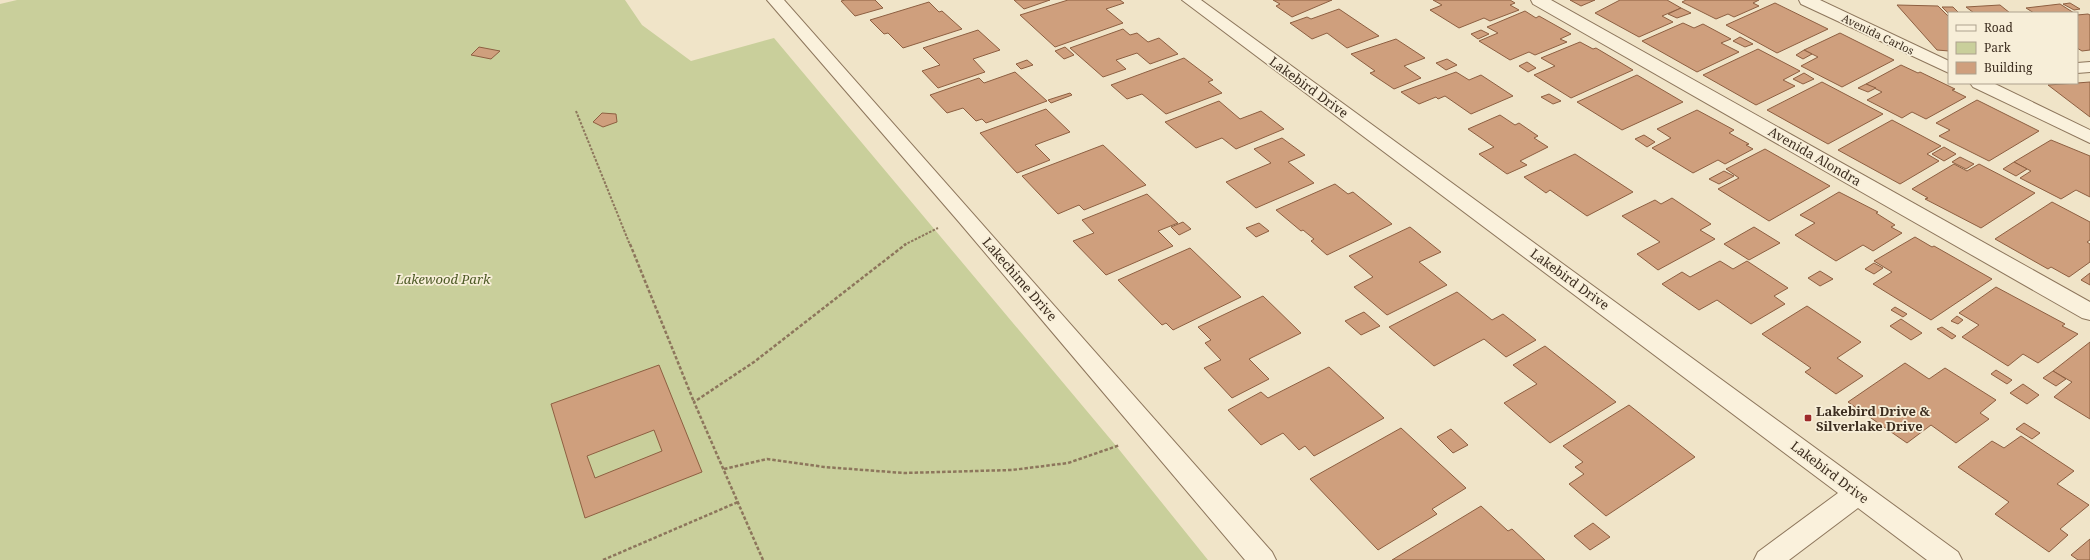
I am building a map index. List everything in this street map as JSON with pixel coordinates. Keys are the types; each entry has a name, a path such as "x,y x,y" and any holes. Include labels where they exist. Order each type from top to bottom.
{"street":[{"name":"Lakechime Drive","path":"775,0 966,217 1262,560"},
{"name":"Lakebird Drive","path":"1190,0 1948,560"},
{"name":"Avenida Alondra","path":"1539,0 2090,312"},
{"name":"Avenida Carlos","path":"1807,0 1948,68"},
{"path":"2078,68 2090,67"},
{"path":"1981,84 2090,137"},
{"path":"1768,560 1858,493"}],"path":[{"path":"576,111 694,402 762,560"},
{"path":"694,402 754,362 907,243 966,217"},
{"path":"724,469 767,459 904,473 1012,470 1068,462 1113,449 1151,430"},
{"path":"603,560 738,502"}],"green space":[{"name":"Lakewood Park","path":"17,0 625,0 642,25 691,61 774,38 1117,447 1208,560 0,560 0,4"}],"building":[{"path":"875,0 883,8 855,16 841,1"},
{"path":"1014,0 1050,0 1024,9"},
{"path":"1068,0 1120,0 1124,3 1106,9 1123,23 1055,47 1020,15"},
{"path":"1273,0 1332,0 1292,17 1276,6 1280,4"},
{"path":"1433,0 1510,0 1515,3 1510,5 1519,10 1490,21 1484,18 1459,28 1430,10 1442,5"},
{"path":"1570,0 1595,0 1581,6"},
{"path":"1620,0 1667,0 1681,8 1662,16 1673,22 1639,37 1595,13"},
{"path":"1686,0 1759,0 1753,3 1759,6 1734,17 1728,14 1716,19 1682,2"},
{"path":"929,2 939,12 942,11 962,29 903,48 888,33 884,34 870,20"},
{"path":"1775,3 1828,29 1777,53 1726,25"},
{"path":"2070,3 2080,9 2074,10 2063,4"},
{"path":"2060,4 2072,12 2032,12 2026,8"},
{"path":"1897,5 1938,6 1948,16 1948,51 1937,50"},
{"path":"2000,5 2009,12 1973,12 1966,7"},
{"path":"1942,7 1953,7 1958,12 1948,12"},
{"path":"1681,8 1691,13 1677,18 1668,14"},
{"path":"1339,9 1379,36 1347,48 1327,33 1312,39 1290,23 1307,17 1311,19"},
{"path":"1525,11 1536,18 1539,16 1571,34 1560,39 1567,42 1535,55 1529,52 1510,60 1479,41 1498,33 1487,27"},
{"path":"2078,15 2090,15 2090,50 2082,51 2078,49"},
{"path":"1683,23 1694,28 1703,24 1731,39 1721,43 1739,52 1697,72 1642,41"},
{"path":"1123,29 1130,35 1137,33 1148,42 1159,38 1178,54 1150,64 1137,53 1116,60 1126,69 1103,77 1070,48"},
{"path":"978,30 1000,50 973,59 985,72 938,88 922,71 940,65 923,48"},
{"path":"1481,30 1489,34 1478,39 1471,34"},
{"path":"1840,33 1894,60 1842,87 1801,66 1818,57 1804,50"},
{"path":"1740,37 1753,44 1745,47 1733,41"},
{"path":"1396,39 1425,58 1404,66 1421,78 1394,89 1370,73 1375,71 1351,54"},
{"path":"1580,42 1593,49 1596,48 1633,70 1571,98 1534,75 1555,66 1541,58"},
{"path":"479,47 500,51 491,59 471,55"},
{"path":"1065,47 1074,55 1064,59 1055,51"},
{"path":"1758,49 1800,71 1783,80 1795,86 1756,105 1703,75"},
{"path":"1804,50 1812,54 1803,59 1796,55"},
{"path":"1184,58 1213,80 1208,82 1222,93 1166,114 1142,94 1127,99 1111,85"},
{"path":"1447,59 1457,65 1446,70 1436,63"},
{"path":"1027,60 1033,65 1021,69 1016,64"},
{"path":"1527,62 1536,68 1528,72 1519,66"},
{"path":"1901,65 1918,73 1920,72 1955,89 1952,90 1966,97 1926,119 1912,112 1902,118 1867,100 1882,92 1866,84"},
{"path":"1015,72 1047,101 986,123 982,119 976,121 963,108 947,113 930,95 979,78 984,83"},
{"path":"1456,72 1469,80 1481,75 1513,96 1471,114 1445,96 1438,99 1436,97 1419,104 1401,92"},
{"path":"1804,73 1814,79 1803,84 1793,79"},
{"path":"1637,75 1683,102 1622,130 1577,102"},
{"path":"1822,82 1883,114 1828,144 1767,110"},
{"path":"2090,82 2090,117 2048,85"},
{"path":"1866,84 1876,88 1868,92 1858,88"},
{"path":"1070,93 1072,95 1051,103 1048,100"},
{"path":"1549,94 1561,101 1553,104 1541,97"},
{"path":"1977,100 2039,131 1989,161 1939,136 1950,130 1936,123"},
{"path":"1219,101 1240,119 1261,111 1284,129 1236,149 1222,138 1196,148 1165,122"},
{"path":"1046,109 1070,132 1035,145 1050,160 1017,173 980,133"},
{"path":"1697,110 1734,130 1729,133 1749,144 1746,145 1753,149 1725,164 1718,160 1693,173 1652,148 1671,138 1657,129"},
{"path":"602,113 616,114 617,122 603,127 593,122"},
{"path":"1500,115 1515,125 1519,123 1538,136 1534,138 1548,147 1520,161 1527,165 1507,174 1479,154 1494,147 1468,129"},
{"path":"1892,120 1941,146 1927,154 1939,161 1900,184 1838,150"},
{"path":"1644,135 1655,142 1647,147 1635,139"},
{"path":"1282,138 1305,155 1288,162 1314,183 1256,208 1226,182 1271,163 1254,149"},
{"path":"2051,140 2090,156 2090,197 2076,190 2061,199 2020,178 2031,171 2014,162"},
{"path":"1103,145 1146,185 1084,210 1079,205 1058,214 1022,176"},
{"path":"1944,147 1956,154 1944,161 1932,154"},
{"path":"1765,149 1830,186 1769,221 1718,189 1739,178 1726,169"},
{"path":"1575,154 1633,192 1587,216 1550,190 1546,193 1524,177"},
{"path":"1960,157 1974,164 1966,169 1952,162"},
{"path":"2014,162 2027,169 2016,176 2003,169"},
{"path":"1954,164 1967,171 1979,164 2035,193 1981,228 1925,199 1928,198 1912,189"},
{"path":"1724,171 1734,176 1719,184 1709,179"},
{"path":"1335,184 1348,194 1353,192 1392,224 1327,255 1311,241 1314,239 1303,230 1301,231 1276,210"},
{"path":"1839,192 1878,212 1876,213 1895,225 1891,227 1902,233 1873,251 1863,245 1836,261 1795,235 1815,223 1800,215"},
{"path":"1147,194 1178,223 1158,231 1173,246 1106,275 1073,241 1094,233 1082,220"},
{"path":"1672,198 1711,224 1700,230 1715,239 1658,270 1637,254 1660,242 1622,216 1655,200 1661,204"},
{"path":"2052,202 2090,222 2090,240 2087,242 2090,244 2090,262 2069,277 2051,267 2048,269 1995,239"},
{"path":"1183,222 1191,229 1179,235 1171,227"},
{"path":"1259,223 1269,231 1256,237 1246,228"},
{"path":"1410,227 1441,252 1419,262 1447,285 1387,315 1354,287 1373,277 1349,256"},
{"path":"1754,227 1780,243 1749,260 1724,244"},
{"path":"1915,237 1992,279 1931,320 1873,284 1892,272 1874,261"},
{"path":"1190,248 1241,297 1173,330 1166,323 1162,325 1118,280"},
{"path":"1720,261 1733,269 1747,261 1788,288 1774,296 1785,304 1751,324 1717,300 1699,310 1662,284 1682,272 1690,277"},
{"path":"1874,263 1883,268 1874,274 1865,269"},
{"path":"1820,271 1833,279 1820,286 1808,278"},
{"path":"2090,273 2090,285 2081,280"},
{"path":"1996,287 2065,324 2062,326 2078,334 2038,363 2023,354 2008,366 1962,337 1979,325 1959,313"},
{"path":"1457,292 1492,320 1503,314 1536,340 1506,357 1484,339 1434,366 1389,327"},
{"path":"1263,296 1301,333 1249,359 1269,379 1232,398 1204,368 1221,360 1205,343 1211,340 1198,327"},
{"path":"1807,306 1861,342 1837,358 1863,376 1836,394 1805,372 1811,368 1762,334"},
{"path":"1895,307 1907,314 1903,317 1891,310"},
{"path":"1364,312 1380,326 1361,335 1345,321"},
{"path":"1957,316 1963,320 1958,324 1951,321"},
{"path":"1901,319 1922,333 1911,340 1890,326"},
{"path":"1942,327 1956,336 1952,339 1937,329"},
{"path":"2090,342 2090,419 2054,397 2072,382 2053,371"},
{"path":"1545,346 1616,402 1550,443 1504,403 1537,384 1513,365"},
{"path":"1905,363 1929,379 1945,368 1996,400 1980,413 1989,419 1956,443 1931,425 1907,443 1848,402"},
{"path":"659,365 702,472 585,518 551,404","holes":["654,430 662,451 595,478 587,456"]},
{"path":"1329,367 1384,418 1314,456 1305,446 1299,450 1283,433 1261,445 1228,410 1261,392 1268,398"},
{"path":"1996,370 2012,380 2007,384 1991,374"},
{"path":"2053,371 2066,379 2056,386 2043,378"},
{"path":"2023,384 2039,395 2027,404 2010,393"},
{"path":"1629,405 1695,457 1606,516 1569,484 1584,474 1575,467 1583,462 1563,446"},
{"path":"2024,423 2040,433 2032,439 2016,429"},
{"path":"1401,428 1466,488 1432,509 1437,514 1378,550 1310,479"},
{"path":"1451,429 1468,445 1453,453 1437,437"},
{"path":"2021,436 2074,471 2057,484 2089,505 2060,529 2068,535 2049,552 1995,514 2009,502 1958,467 1992,441 2004,448"},
{"path":"1481,506 1508,531 1512,529 1545,560 1392,560"},
{"path":"1593,523 1610,537 1590,550 1574,536"},
{"path":"2090,539 2090,560 2078,560 2071,555"}],"place":[{"name":"Lakebird Drive & Silverlake Drive","path":"1808,418"}]}
